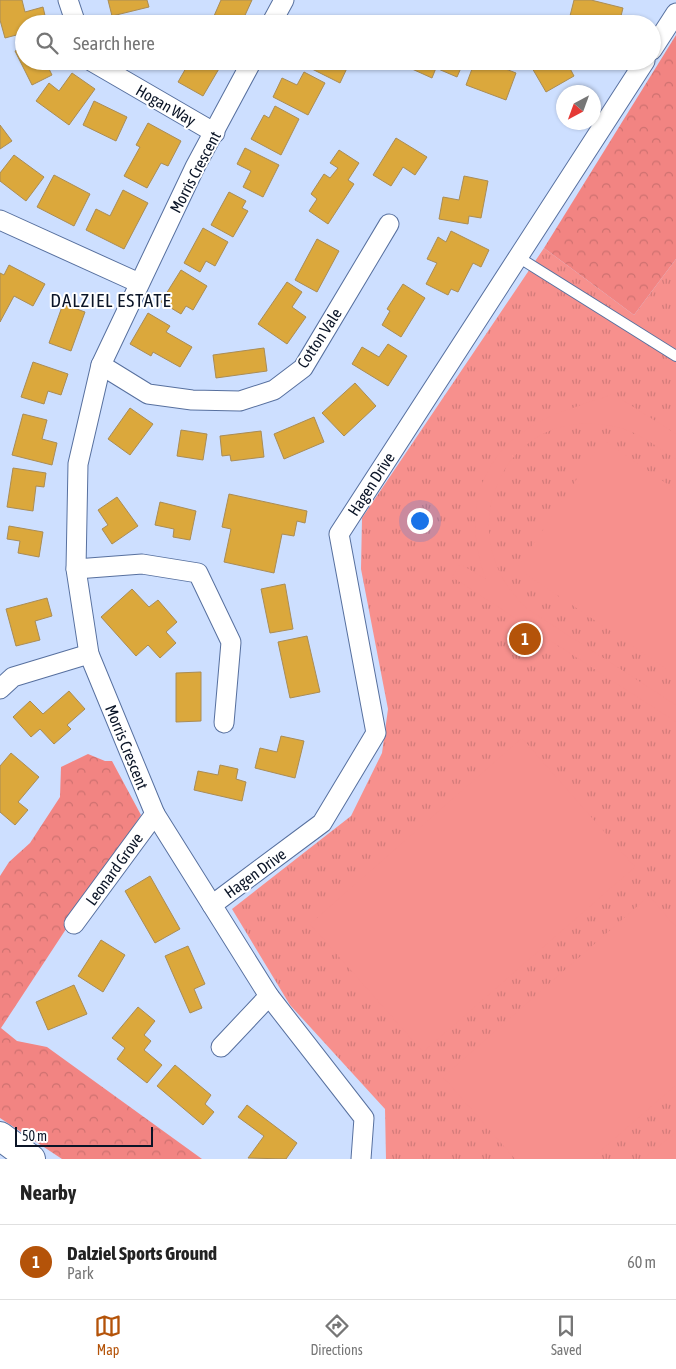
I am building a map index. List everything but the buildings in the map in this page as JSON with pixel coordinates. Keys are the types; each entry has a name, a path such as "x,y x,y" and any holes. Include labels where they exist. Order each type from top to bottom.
{"main road":[{"path":"0,1136 31,1159"}],"street":[{"path":"68,0 73,15"},
{"path":"276,15 284,0"},
{"path":"661,36 676,13"},
{"name":"Hogan Way","path":"106,70 215,133"},
{"name":"Morris Crescent","path":"247,70 195,167 101,365 78,464 76,569 89,654 155,814 270,996 364,1118 361,1159"},
{"name":"Hagen Drive","path":"212,905 322,823 376,733 339,534 639,70"},
{"path":"0,220 139,283"},
{"name":"Cotton Vale","path":"101,365 148,394 192,400 240,401 274,390 303,368 389,224"},
{"path":"76,569 142,564 198,573 231,642 224,723"},
{"path":"0,689 13,677 89,654"},
{"name":"Leonard Grove","path":"74,924 155,814"},
{"path":"221,1047 270,996"}],"lane":[{"path":"518,257 676,356"}],"green space":[{"path":"676,35 676,259 634,315 544,248 654,70 661,70 661,59"},
{"path":"544,248 634,315 676,259 676,1159 386,1159 385,1109 290,1005 232,909 351,816 382,753 388,709 361,569 362,518"},
{"path":"613,394 676,434 676,459 638,435 612,426 574,424 541,435 516,455 498,482 490,514 491,547 504,580 529,610 676,705 676,722 452,577 460,564 486,579 479,557 476,514 479,494 486,474 497,456 512,440 541,421"},
{"path":"603,440 676,490 676,675 517,568"},
{"path":"522,738 635,867 423,1052 310,924"},
{"path":"88,754 105,761 112,761 141,815 1,1028 17,1041 47,1047 202,1159 62,1159 0,1118 0,876 9,862 30,843 60,797 61,767"},
{"path":"649,896 676,927 676,1085 591,1159 515,1159 443,1077"},
{"path":"676,1132 676,1159 644,1159"}],"place":[{"name":"Dalziel Sports Ground","path":"525,639"}],"district":[{"name":"DALZIEL ESTATE","path":"111,300"}]}
